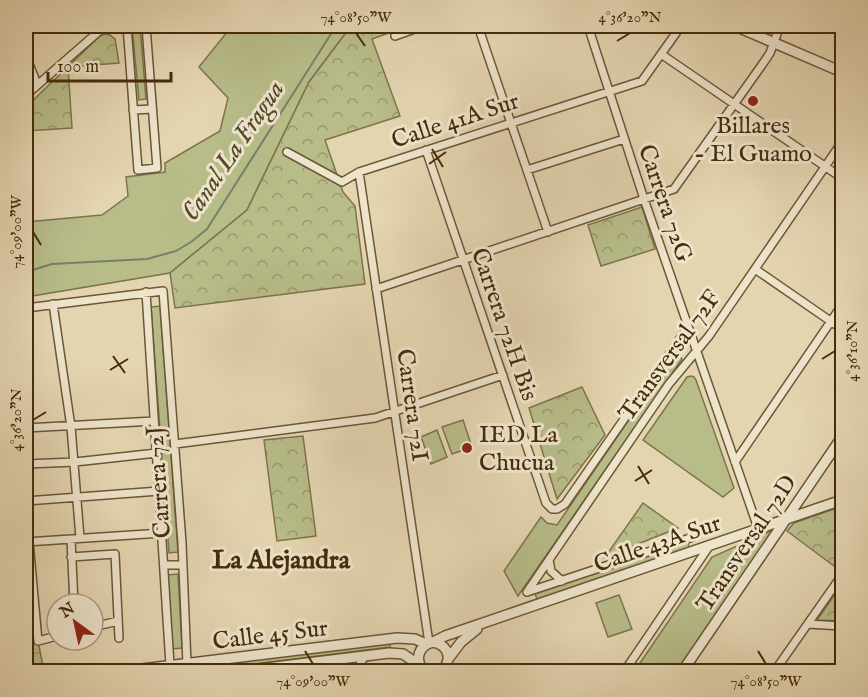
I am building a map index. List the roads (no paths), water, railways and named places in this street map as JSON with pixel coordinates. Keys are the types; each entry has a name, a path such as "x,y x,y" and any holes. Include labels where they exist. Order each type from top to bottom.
{"street":[{"path":"26,95 105,26"},
{"path":"127,26 138,170 157,168 146,26"},
{"path":"395,36 423,26"},
{"path":"478,26 548,232"},
{"name":"Carrera 72G","path":"588,26 644,199 758,528"},
{"path":"681,26 661,54 843,178"},
{"path":"735,26 843,72"},
{"path":"376,289 674,189 764,62 780,26"},
{"name":"Calle 41A Sur","path":"287,152 342,182 359,172 642,81 661,54"},
{"path":"26,56 37,84"},
{"path":"134,110 153,109"},
{"path":"527,170 624,139"},
{"name":"Transversal 72F","path":"527,592 669,384 697,351 843,142"},
{"name":"Carrera 72H Bis","path":"426,150 546,503 552,509"},
{"name":"Carrera 72I","path":"359,172 429,643"},
{"path":"755,269 843,328"},
{"name":"Carrera 72J","path":"170,668 146,292 163,291 183,565 187,668"},
{"path":"26,309 146,292"},
{"path":"54,304 75,462 80,538"},
{"path":"735,462 843,305"},
{"name":"Transversal 72F","path":"552,509 561,508 565,504 688,327"},
{"path":"175,444 369,419 503,375"},
{"path":"26,416 26,428 154,421"},
{"name":"Transversal 72D","path":"682,672 843,437"},
{"path":"26,464 75,462 157,453"},
{"path":"26,501 159,491"},
{"name":"Calle 43A Sur","path":"429,643 843,500"},
{"path":"45,639 38,641 29,594 27,542 162,533"},
{"name":"Calle 43A Sur","path":"527,592 693,537"},
{"path":"71,539 73,592"},
{"name":"Transversal 72D","path":"624,672 710,545"},
{"path":"71,556 115,554 119,638"},
{"path":"549,560 551,571 561,580"},
{"path":"164,565 183,565"},
{"path":"606,566 611,580"},
{"path":"774,672 843,575"},
{"path":"105,624 118,621"},
{"name":"Calle 43A Sur","path":"440,672 448,664 461,642 484,624"},
{"path":"808,624 843,626"},
{"path":"26,632 36,631"},
{"name":"Calle 45 Sur","path":"117,672 187,668 397,638 429,643"},
{"path":"423,669 419,651 429,643 446,649 448,664"},
{"name":"Calle 45 Sur","path":"233,672 396,652 410,657 423,669"},
{"path":"355,672 365,656"}],"waterway":[{"name":"Canal La Fragua","path":"26,272 52,264 147,259 176,251 191,242 207,229 336,26"}],"place":[{"name":"Billares - El Guamo","path":"753,101"},
{"name":"IED La Chucua","path":"467,448"}],"district":[{"name":"La Alejandra","path":"281,559"}]}
